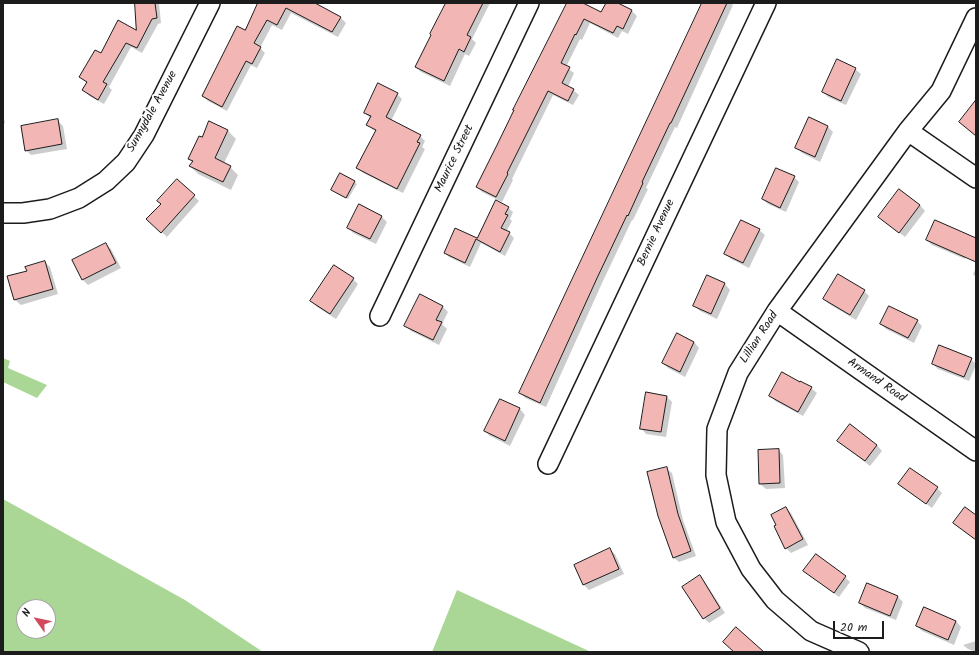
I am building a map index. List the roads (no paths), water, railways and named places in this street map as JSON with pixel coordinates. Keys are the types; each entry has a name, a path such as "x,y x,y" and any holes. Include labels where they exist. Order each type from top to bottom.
{"street":[{"name":"Sunnydale Avenue","path":"3,213 23,213 50,209 79,198 106,181 126,162 147,128 210,3"},
{"name":"Maurice Street","path":"380,316 529,3"},
{"name":"Bernie Avenue","path":"548,464 766,3"},
{"name":"Lillian Road","path":"859,652 810,631 775,600 752,569 726,522 716,475 717,428 738,373 777,311 908,131 941,91 976,18"},
{"path":"908,131 976,178"},
{"name":"Armand Road","path":"777,311 976,451"}]}
